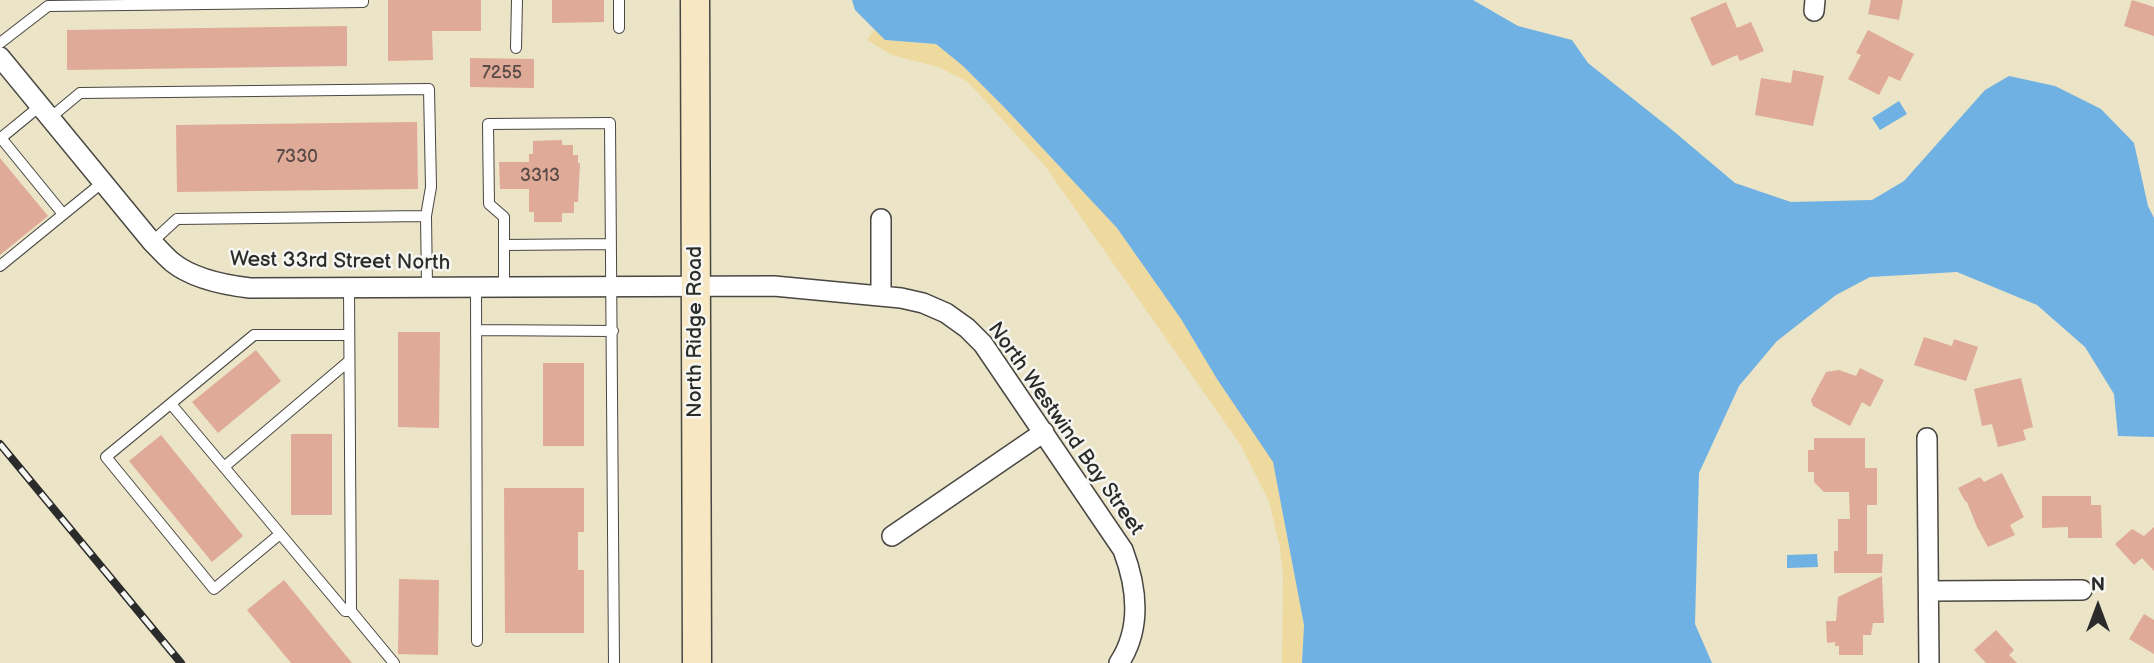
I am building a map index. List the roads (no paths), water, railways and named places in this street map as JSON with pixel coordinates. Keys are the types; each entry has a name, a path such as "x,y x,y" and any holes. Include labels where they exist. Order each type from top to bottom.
{"main road":[{"name":"North Ridge Road","path":"695,0 697,663"}],"street":[{"name":"West 33rd Street North","path":"0,57 152,242 173,263 201,277 230,286 250,288 696,287"},
{"path":"881,219 881,296"},
{"name":"North Westwind Bay Street","path":"696,287 774,286 901,298 923,303 946,313 967,328 983,344 1123,550 1131,569 1135,613 1131,637 1119,663"},
{"path":"892,536 1044,432"},
{"path":"1927,438 1929,663"},
{"path":"1928,591 2082,590"}],"lane":[{"path":"0,43 48,6 363,0"},
{"path":"516,48 517,0"},
{"path":"619,0 619,28"},
{"path":"63,214 1,138 80,93 429,89 431,187 426,216 427,287"},
{"path":"504,287 504,217 489,204 488,124 610,123 614,663"},
{"path":"0,266 103,182"},
{"path":"152,242 177,219 426,216"},
{"path":"504,245 611,244"},
{"path":"476,287 477,641"},
{"path":"349,288 351,611 394,663"},
{"path":"476,330 613,331"},
{"path":"280,534 214,589 106,457 254,335 349,335"},
{"path":"224,467 349,361"},
{"path":"171,404 345,611 351,611"}],"water":[{"path":"852,0 1473,0 1518,26 1572,40 1588,63 1735,183 1791,202 1872,200 1904,181 1985,90 2009,76 2055,86 2101,109 2134,143 2148,206 2154,218 2154,437 2118,436 2114,394 2085,347 2037,305 1957,272 1870,277 1836,295 1777,341 1739,386 1699,473 1695,624 1712,663 1302,663 1304,625 1273,462 1217,379 1181,319 1117,228 963,66 936,44 885,40 855,10"},
{"path":"1899,101 1907,114 1880,130 1872,118"},
{"path":"1817,554 1818,567 1787,568 1787,555"}],"railway":[{"path":"0,444 181,663"}]}
